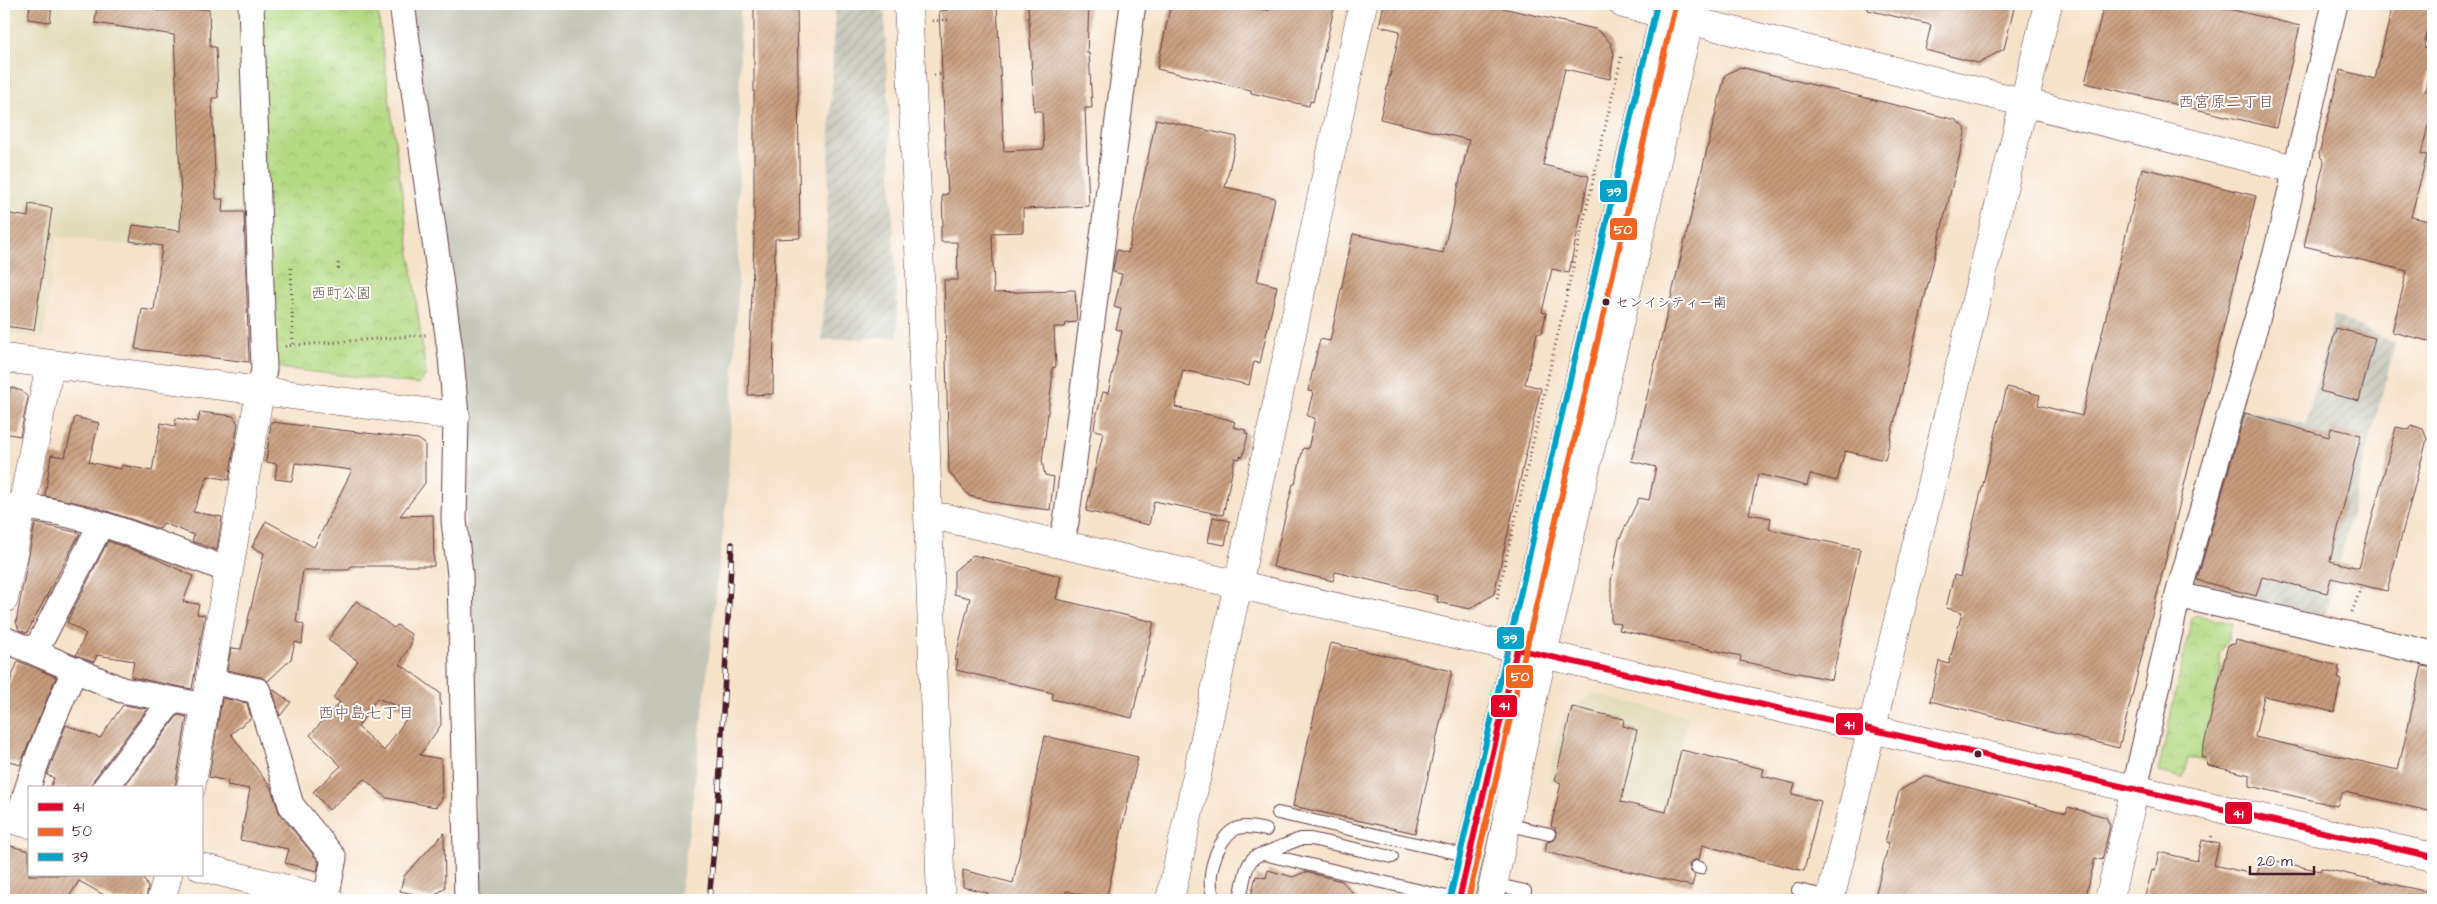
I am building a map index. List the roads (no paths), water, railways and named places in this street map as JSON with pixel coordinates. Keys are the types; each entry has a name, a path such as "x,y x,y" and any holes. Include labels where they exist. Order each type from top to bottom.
{"street":[{"path":"190,786 264,369 251,4"},
{"path":"402,4 450,347 456,416 454,520 460,575 467,900"},
{"path":"1060,544 1066,522 1133,4"},
{"path":"1170,900 1362,4"},
{"path":"1623,4 1678,10 2024,102 2296,170"},
{"path":"1831,899 2048,4"},
{"path":"2109,900 2178,594 2273,262 2336,4"},
{"path":"1459,900 1517,649 1678,10"},
{"path":"1491,892 1544,655 1678,10"},
{"path":"917,13 928,518 941,900"},
{"path":"4,358 456,416"},
{"path":"4,599 13,506 50,364"},
{"path":"13,506 101,524 228,570"},
{"path":"928,518 946,518 2433,857"},
{"path":"34,652 101,524"},
{"path":"2178,594 2433,654"},
{"path":"4,639 122,690 172,700 208,693 258,691 291,805 334,858 328,900 202,867"},
{"path":"28,786 51,722 75,670"},
{"path":"107,786 172,700"},
{"path":"17,821 28,787"},
{"path":"161,900 168,876"}],"lane":[{"path":"1278,812 1470,856"},
{"path":"1506,824 1549,834"},
{"path":"1217,900 1210,890 1210,882 1216,852 1223,840 1233,830 1243,827 1266,830"},
{"path":"1264,854 1300,839 1311,839 1392,857"},
{"path":"1238,899 1250,860 1258,854 1264,854 1459,900"},
{"path":"1491,892 1525,890"},
{"path":"1798,890 1831,899"}],"railway":[{"path":"709,900 718,806 732,544"}],"place":[{"name":"センイシティー南","path":"1606,302"}],"district":[{"name":"西宮原二丁目","path":"2226,101"},
{"name":"西中島七丁目","path":"366,712"}],"park label":[{"name":"西町公園","path":"341,293"}]}
